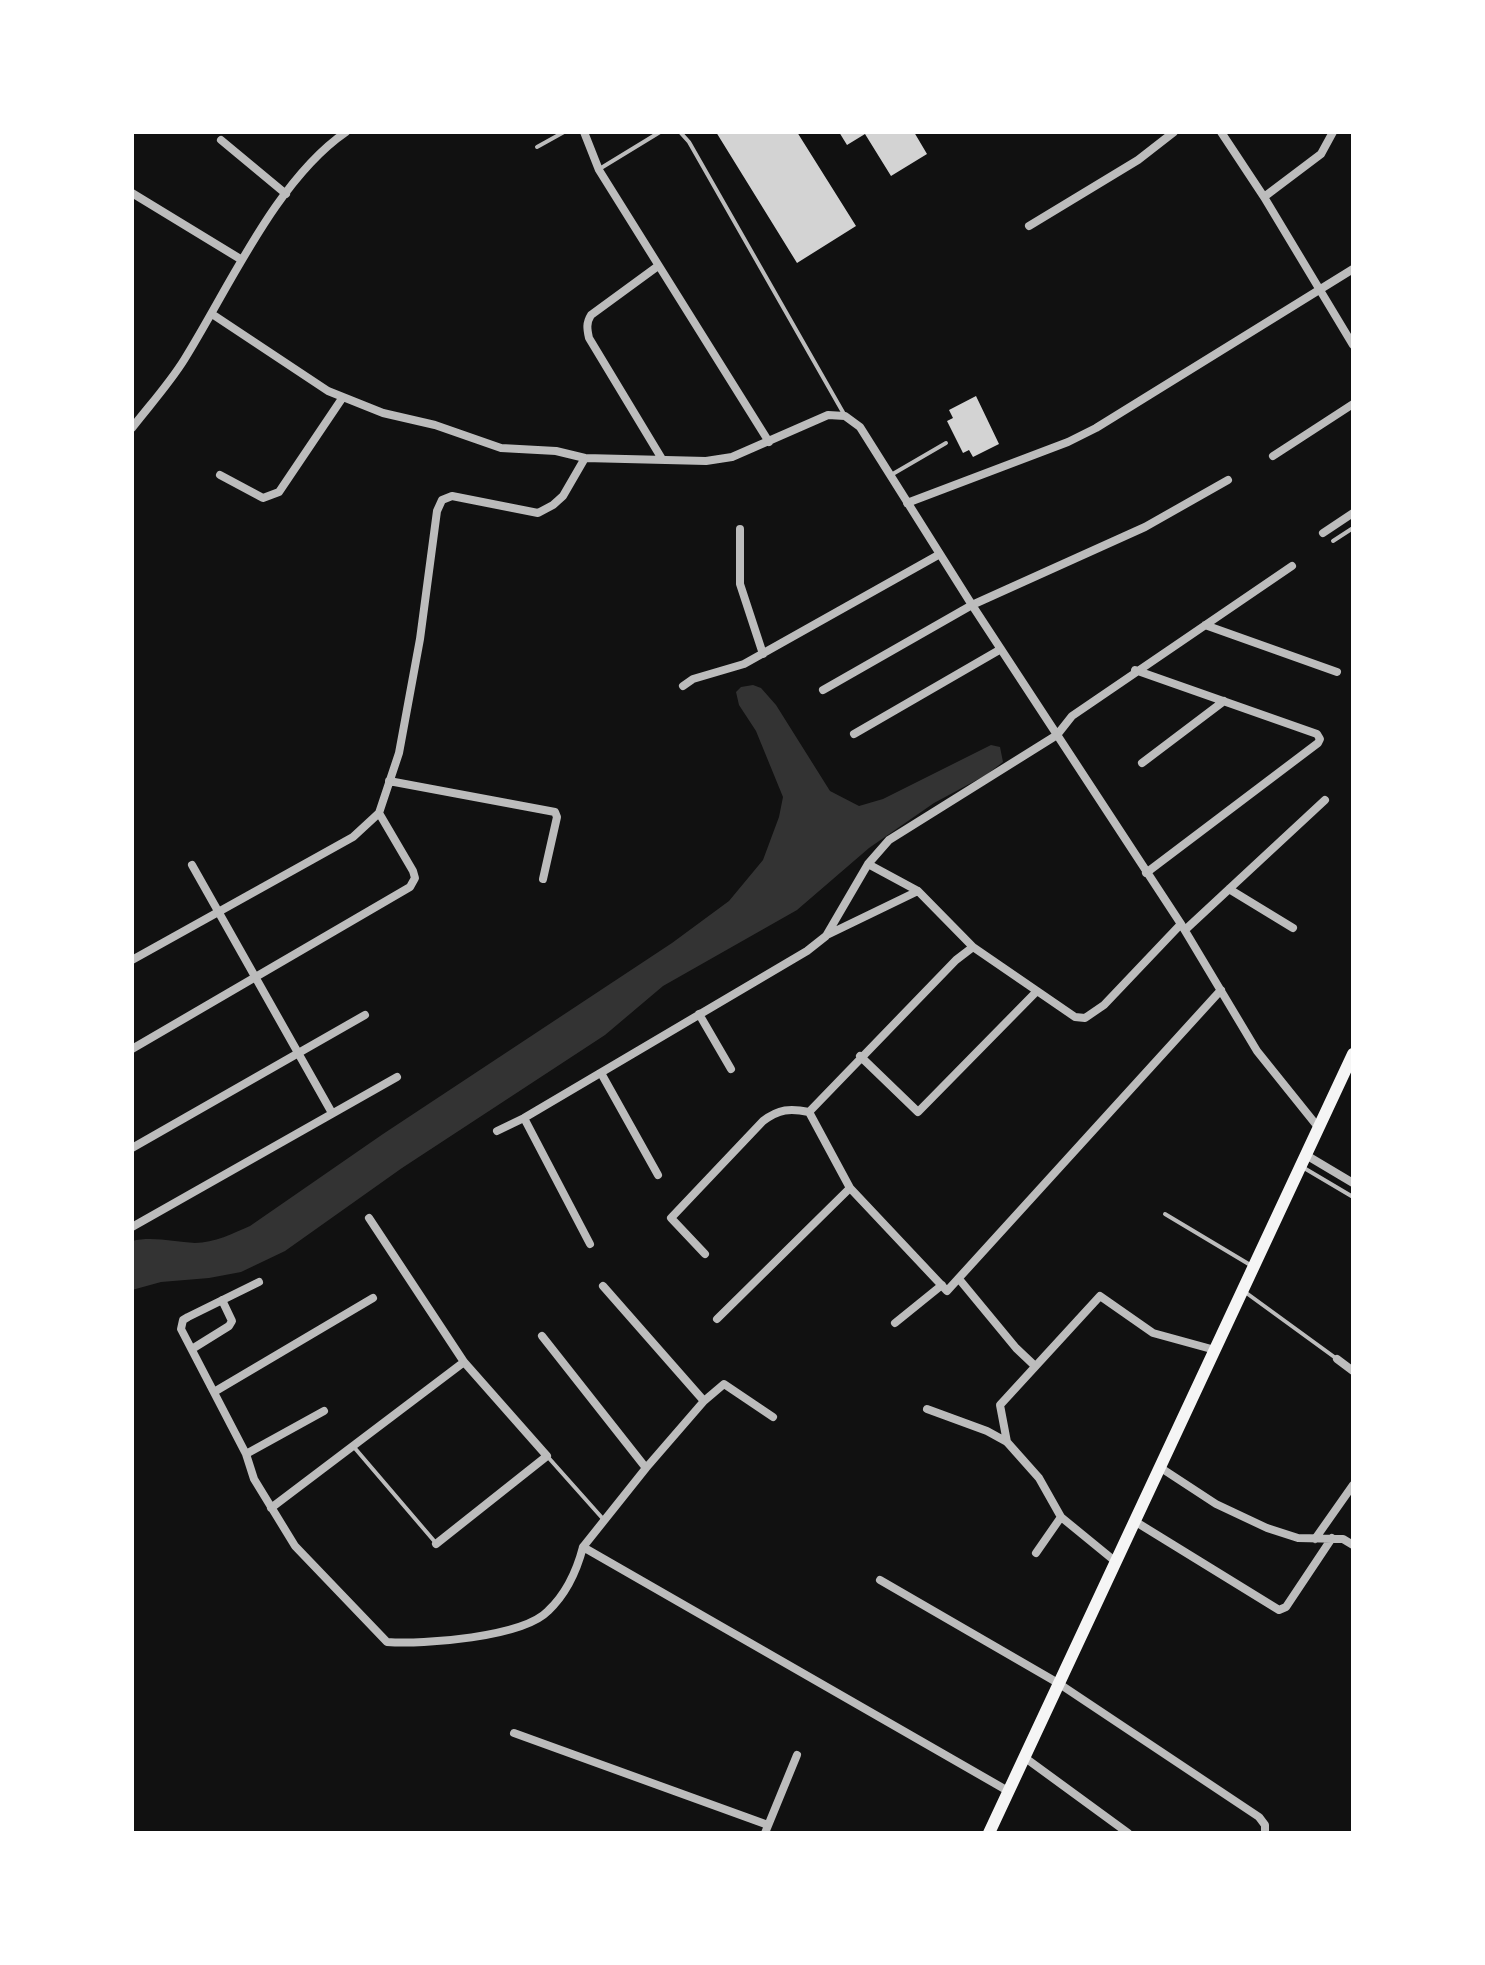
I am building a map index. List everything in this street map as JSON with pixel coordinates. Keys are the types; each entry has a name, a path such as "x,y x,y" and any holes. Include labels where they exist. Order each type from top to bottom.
{"main road":[{"path":"989,1833 1353,1054"}],"street":[{"path":"132,428 182,364 242,260 298,175 346,132"},
{"path":"584,132 599,170 769,442"},
{"path":"1029,226 1127,167 1174,132"},
{"path":"1221,132 1353,345"},
{"path":"1264,197 1321,154 1333,132"},
{"path":"221,140 286,194"},
{"path":"132,193 242,260"},
{"path":"658,266 587,321 589,338 662,459"},
{"path":"907,503 1068,442 1096,428 1353,269"},
{"path":"212,314 328,391 383,413 435,425 501,448 556,451 585,458 706,461 732,457 828,415 845,416 860,427 972,605 1183,927 1257,1051 1318,1127"},
{"path":"220,475 263,498 279,492 343,397"},
{"path":"1273,456 1353,404"},
{"path":"132,960 353,837 379,813 399,753 420,639 437,511 442,500 452,496 538,513 563,496 585,458"},
{"path":"823,690 972,605 1145,527 1228,480"},
{"path":"1323,533 1353,513"},
{"path":"740,529 740,584 763,654"},
{"path":"683,686 693,679 744,664 940,554"},
{"path":"826,936 868,864 889,840 1057,735 1072,716 1135,670 1292,566"},
{"path":"1205,625 1337,672"},
{"path":"854,734 1001,649"},
{"path":"1135,670 1317,734 1320,739 1146,873"},
{"path":"1142,763 1224,701"},
{"path":"389,781 555,812 557,817 543,879"},
{"path":"868,864 918,891 973,947 1075,1017 1085,1018 1104,1005 1183,927 1325,800"},
{"path":"132,1049 410,887 415,878 413,871 379,813"},
{"path":"192,865 332,1113"},
{"path":"1229,889 1293,928"},
{"path":"497,1131 807,951 826,936 918,891"},
{"path":"809,1112 860,1056 956,960 973,947"},
{"path":"895,1323 959,1279 1221,990"},
{"path":"860,1056 918,1112 1037,991"},
{"path":"699,1014 731,1069"},
{"path":"132,1148 365,1015"},
{"path":"601,1073 658,1175"},
{"path":"132,1227 397,1077"},
{"path":"705,1254 671,1218 763,1121 774,1113 790,1108 809,1112 850,1188 944,1288"},
{"path":"524,1118 590,1244"},
{"path":"1303,1160 1353,1183"},
{"path":"717,1319 850,1188"},
{"path":"369,1218 464,1362 547,1456 436,1544"},
{"path":"959,1279 1016,1348 1035,1366"},
{"path":"259,1282 183,1320 181,1329 246,1454 254,1479 295,1546 387,1642 413,1644 508,1631 547,1614 568,1586 583,1547 704,1401 724,1384 773,1417"},
{"path":"603,1286 704,1401"},
{"path":"1007,1442 1000,1405 1100,1296 1153,1333 1215,1350"},
{"path":"214,1392 373,1298"},
{"path":"192,1349 229,1326 232,1321 222,1300"},
{"path":"542,1336 646,1468"},
{"path":"1337,1359 1353,1371"},
{"path":"271,1508 464,1362"},
{"path":"927,1409 987,1431 1007,1442 1039,1478 1061,1517 1116,1562"},
{"path":"246,1454 324,1411"},
{"path":"1161,1468 1216,1504 1267,1528 1298,1538 1343,1539 1353,1545"},
{"path":"1315,1539 1353,1485"},
{"path":"1036,1553 1061,1517"},
{"path":"1136,1522 1279,1610 1286,1607 1332,1538"},
{"path":"583,1547 1008,1791"},
{"path":"880,1580 1058,1683 1259,1817 1265,1825 1265,1833"},
{"path":"514,1733 766,1829 797,1755"},
{"path":"1024,1757 1128,1833"}],"lane":[{"path":"537,147 564,132"},
{"path":"599,170 660,132"},
{"path":"680,132 689,142 845,416"},
{"path":"891,475 946,443"},
{"path":"1333,541 1353,528"},
{"path":"1303,1160 1353,1197"},
{"path":"1165,1214 1254,1267"},
{"path":"1243,1290 1337,1359"},
{"path":"353,1446 436,1544"},
{"path":"547,1456 604,1520"}],"shaded area":[{"path":"753,685 761,688 776,705 830,791 859,806 883,799 991,745 1000,747 1003,762 986,775 934,803 869,848 797,910 663,986 605,1035 402,1168 285,1251 241,1272 161,1282 132,1290 132,1241 156,1239 202,1243 250,1226 672,943 729,901 763,860 783,797 756,731 739,705 736,692 741,687"}],"building":[{"path":"716,132 797,132 856,226 797,263"},
{"path":"839,132 914,132 927,154 891,176 865,134 847,145"},
{"path":"976,396 999,444 973,457 969,450 963,453 947,421 953,418 949,410"}]}
